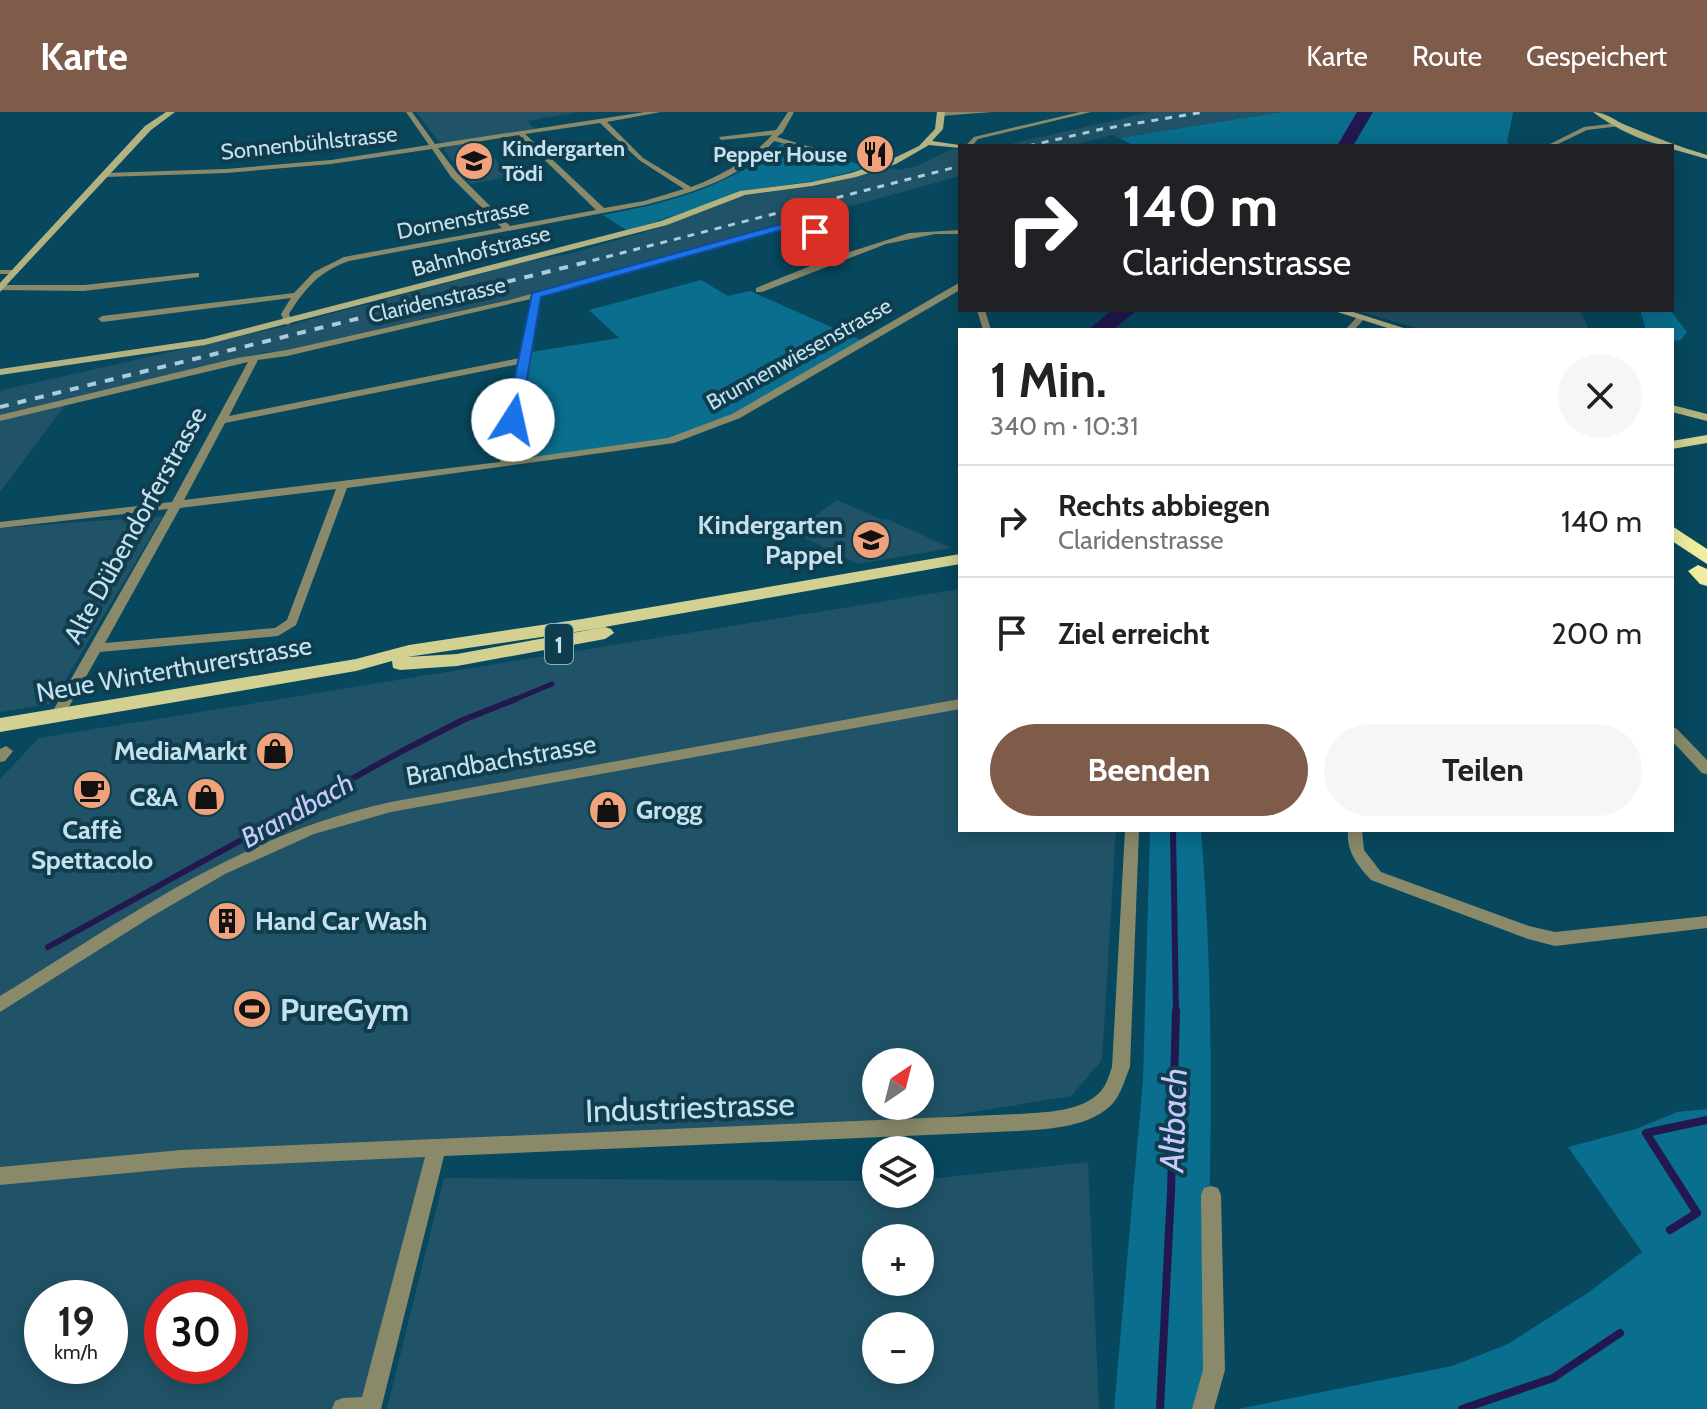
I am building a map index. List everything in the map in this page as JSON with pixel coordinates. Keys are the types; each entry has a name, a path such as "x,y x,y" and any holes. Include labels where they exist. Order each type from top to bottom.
{"highway":[{"path":"1674,534 1705,571"},
{"path":"1674,553 1705,571"}],"main road":[{"path":"1674,445 1707,439"},
{"path":"1674,458 1707,453"},
{"name":"Neue Winterthurerstrasse","path":"0,725 356,665 409,651 582,625 958,559"},
{"name":"Neue Winterthurerstrasse","path":"356,665 457,660 568,642 660,620 958,573"}],"street":[{"path":"1,289 148,128 171,112"},
{"path":"409,112 454,175 507,228"},
{"name":"Sonnenbühlstrasse","path":"105,175 286,166 434,147 658,112"},
{"name":"Dornenstrasse","path":"288,322 285,314 310,276 335,263 602,211 690,190 749,163 777,135 791,112"},
{"path":"928,143 939,129 941,113 989,112"},
{"path":"968,144 976,138 1088,112"},
{"path":"1597,112 1618,125 1665,144"},
{"path":"602,121 641,159 690,190"},
{"path":"1553,144 1586,128 1618,125"},
{"path":"521,134 602,211"},
{"path":"721,138 777,135 828,153"},
{"path":"928,143 958,145"},
{"name":"Bahnhofstrasse","path":"0,372 141,354 288,322 664,223 743,193 812,184 865,171 906,157 928,143"},
{"path":"1674,147 1707,157"},
{"name":"Claridenstrasse","path":"0,418 536,295 798,224 814,228 815,241 821,249 839,260"},
{"path":"759,290 913,234 958,232"},
{"path":"0,272 15,272"},
{"path":"1,289 84,288 196,275"},
{"name":"Brunnenwiesenstrasse","path":"0,525 641,447 717,425 958,287"},
{"path":"102,319 297,295"},
{"path":"505,465 536,295"},
{"path":"941,297 958,299"},
{"path":"1343,312 1398,328"},
{"path":"1351,328 1362,317"},
{"name":"Alte Dübendorferstrasse","path":"57,716 255,358"},
{"path":"220,421 524,360"},
{"path":"1674,409 1707,421"},
{"path":"94,648 278,632 292,622 343,485"},
{"name":"Brandbachstrasse","path":"0,1005 189,888 265,847 335,820 391,807 958,704"},
{"path":"1674,734 1707,769"},
{"name":"Industriestrasse","path":"0,1176 181,1159 743,1135 1045,1119 1083,1113 1108,1096 1121,1067 1132,832"},
{"path":"1355,832 1359,858 1376,876 1535,935 1576,939 1707,922"},
{"path":"343,1409 370,1408 437,1147"},
{"path":"1203,1409 1214,1370 1211,1195"}],"shaded area":[{"path":"416,112 579,112 527,121 535,129 445,143 438,141"},
{"path":"1151,112 1281,112 1119,138 1113,135 1078,144 1010,144"},
{"path":"1281,112 1513,112 1507,143 1510,144 1131,144 1119,138"},
{"name":"Kindergarten Tödi","path":"479,141 510,176 471,184 444,150 448,146"},
{"path":"782,143 869,167 816,181 750,190 628,231 603,215 697,191 741,171"},
{"path":"952,149 958,150 958,177 516,298 280,352 265,352 0,416 0,391 7,389 290,325 529,261 569,254 655,229 737,197 826,184 888,167 899,170 917,166"},
{"path":"701,280 728,296 750,291 863,341 736,416 670,441 505,465 525,353 619,338 589,310"},
{"path":"1362,312 1581,312 1588,328 1416,328"},
{"path":"1641,312 1672,312 1687,332 1681,340 1674,341 1674,328 1645,328"},
{"path":"65,405 0,492 0,421"},
{"name":"Kindergarten Pappel","path":"837,500 951,548 858,564 792,532"},
{"path":"163,516 51,704 0,712 0,528"},
{"path":"958,589 958,832 1116,832 1102,1060 1071,1096 934,1119 934,1048 862,1048 862,1120 925,1120 889,1126 430,1140 359,1409 0,1409 0,779 39,738"},
{"path":"1150,832 1201,832 1211,1047 1203,1409 1114,1409 1143,1080"},
{"path":"1707,1109 1707,1409 1238,1409 1452,1366 1508,1344 1589,1292 1642,1252 1568,1147 1636,1129 1677,1112"},
{"path":"1088,1162 1099,1409 387,1409 444,1178 862,1181 862,1208 934,1208 934,1178"}],"waterway":[{"name":"Altbach","path":"1346,144 1365,112"},
{"name":"Altbach","path":"1102,328 1123,312"},
{"name":"Brandbach","path":"512,701 552,684"},
{"name":"Brandbach","path":"512,701 516,699"},
{"name":"Brandbach","path":"48,947 402,751 463,720 512,701"},
{"name":"Altbach","path":"1173,832 1176,1012"},
{"name":"Altbach","path":"1160,1409 1176,1012"},
{"path":"1670,1230 1697,1213 1646,1133 1707,1120"},
{"path":"1462,1409 1553,1378 1620,1333"}],"railway":[{"path":"1037,144 1102,129 1204,112"},
{"path":"581,263 958,167"},
{"path":"581,263 587,262"},
{"path":"0,407 581,263"}],"place":[{"name":"Pepper House","path":"875,154"},
{"name":"Kindergarten Tödi","path":"474,161"},
{"name":"Kindergarten Pappel","path":"871,540"},
{"name":"MediaMarkt","path":"275,751"},
{"name":"Caffè Spettacolo","path":"92,790"},
{"name":"C&A","path":"206,797"},
{"name":"Grogg","path":"608,810"},
{"name":"Hand Car Wash","path":"227,921"},
{"name":"PureGym","path":"252,1009"}],"route":[{"path":"513,420 536,295 789,225 810,226 815,232"}]}
